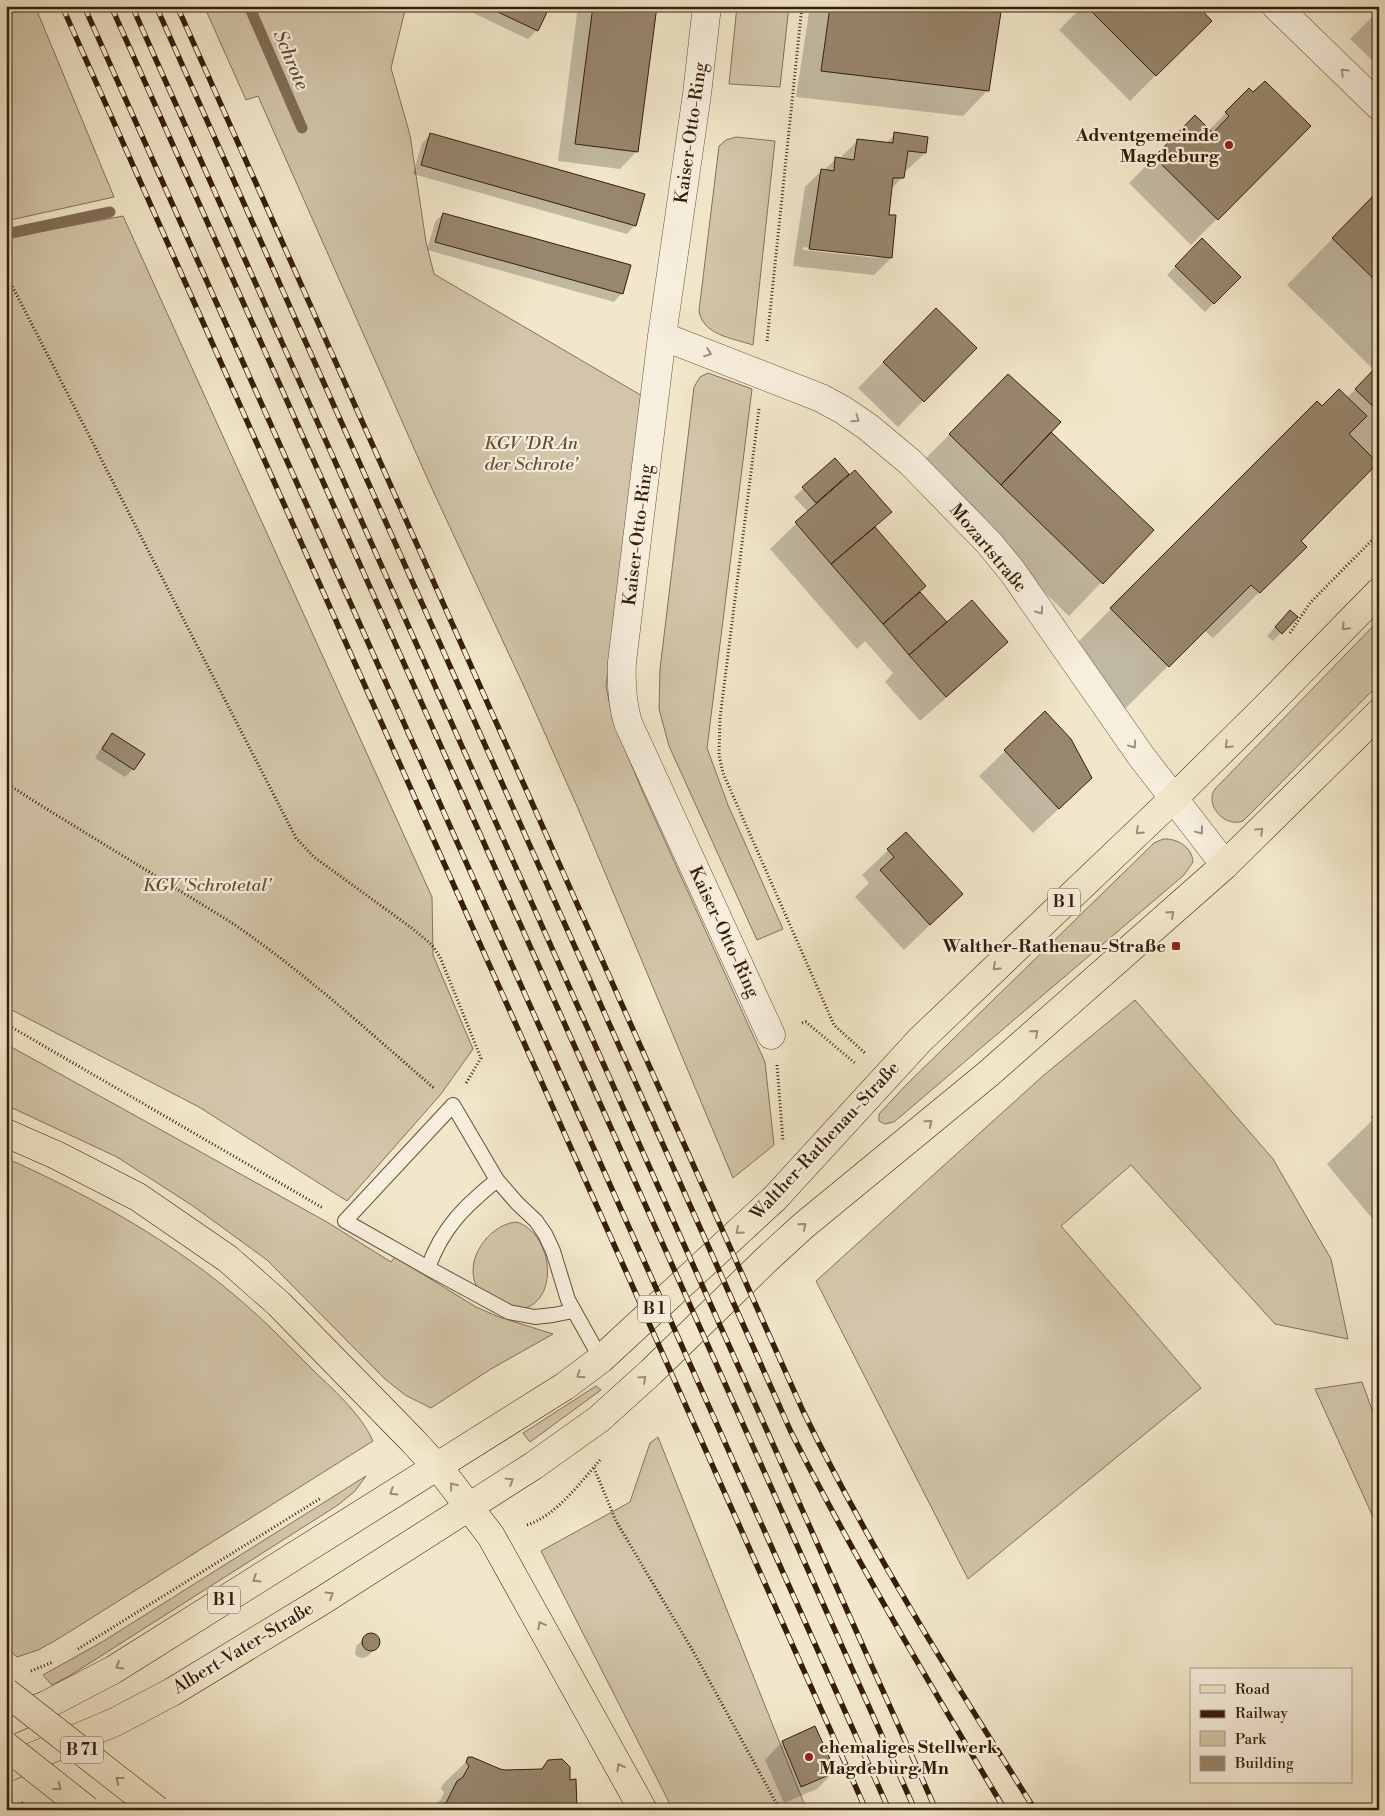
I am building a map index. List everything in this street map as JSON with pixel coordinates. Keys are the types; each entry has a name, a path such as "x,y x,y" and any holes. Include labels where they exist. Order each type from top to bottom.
{"main road":[{"name":"Walther-Rathenau-Straße","path":"434,1466 565,1386 601,1359 775,1198 920,1040 1174,798 1379,592"},
{"name":"B 1","path":"469,1507 533,1466 599,1419 651,1372 797,1231 988,1074 1225,865 1379,713"},
{"path":"6,1133 63,1158 138,1197 228,1258 286,1312 413,1441 446,1477 491,1536 643,1810"},
{"name":"B 1","path":"6,1722 48,1704 113,1670 434,1466"},
{"name":"Albert-Vater-Straße","path":"6,1768 115,1722 172,1692 320,1602 469,1507"},
{"name":"B 71","path":"6,1692 157,1810"},
{"name":"B 71","path":"6,1746 87,1810"}],"street":[{"name":"Kaiser-Otto-Ring","path":"707,6 697,94 662,336 621,682 624,712 771,1035"},
{"path":"1276,6 1379,106"},
{"name":"Mozartstraße","path":"662,336 821,398 868,427 910,462 964,516 1012,571 1141,756 1225,865"}],"lane":[{"path":"573,1311 535,1317 510,1312 345,1221 453,1105 497,1180 536,1221 545,1234 573,1311 601,1359"},
{"path":"428,1268 440,1240 454,1219 497,1180"}],"path":[{"path":"802,6 763,374 720,718 719,755 723,773 834,1025 868,1055"},
{"path":"6,274 296,838 314,858 413,929 432,945 440,957 481,1058 453,1105 254,938 6,782"},
{"path":"1286,639 1310,603 1379,533"},
{"path":"783,1145 777,1064 771,1035 806,1022 859,1066"},
{"path":"6,1024 345,1221"},
{"path":"594,1468 616,1521 693,1651 780,1810"},
{"path":"74,1651 325,1496"},
{"path":"29,1672 55,1661"}],"green space":[{"path":"6,6 35,6 114,197 6,221"},
{"name":"KGV 'DR An der Schrote'","path":"204,6 406,6 391,68 410,135 426,242 434,274 644,397 606,686 613,720 641,788 765,1062 774,1145 733,1178 577,806 428,480 258,96 246,100"},
{"path":"737,6 789,6 780,87 729,84"},
{"path":"736,137 775,141 753,345 712,330 706,325 699,311 719,146 726,140"},
{"name":"KGV 'Schrotetal'","path":"123,216 432,897 433,955 473,1049 441,1094 347,1201 199,1107 6,1007 6,238"},
{"path":"708,373 752,389 707,748 728,805 783,929 757,940 669,746 659,709 660,669 694,387 700,377"},
{"path":"1379,620 1379,684 1243,821 1229,821 1218,814 1212,802 1212,795 1215,789"},
{"path":"1163,839 1183,844 1190,852 1193,862 1184,875 894,1122 885,1124 879,1121 879,1114 907,1084 1154,843"},
{"path":"1135,1000 1273,1159 1331,1259 1348,1339 1275,1324 1131,1165 1061,1226 1201,1388 968,1579 816,1281 1044,1075"},
{"path":"6,1044 327,1222 391,1262 395,1257 476,1307 499,1317 553,1334 491,1369 431,1408 405,1395 385,1379 267,1260 193,1206 117,1157 6,1105"},
{"path":"6,1158 102,1205 133,1223 220,1283 263,1321 345,1401 361,1420 373,1441 58,1639 38,1650 17,1657 6,1648"},
{"path":"516,1222 529,1228 538,1239 544,1253 547,1268 546,1282 541,1295 532,1305 518,1310 477,1287 473,1266 481,1246 488,1237 496,1230"},
{"path":"1362,1382 1379,1429 1379,1530 1315,1389"},
{"path":"596,1386 601,1390 530,1442 523,1433"},
{"path":"658,1437 808,1810 673,1810 541,1551 630,1502 650,1443"},
{"path":"366,1476 355,1491 338,1505 71,1675 52,1685 43,1675 102,1642"}],"building":[{"path":"485,6 550,6 538,31"},
{"path":"593,6 657,6 638,152 575,144"},
{"path":"830,6 907,6 907,9"},
{"path":"1086,6 1198,6 1212,21 1156,76"},
{"path":"830,7 1001,12 989,91 821,71"},
{"name":"Adventgemeinde Magdeburg","path":"1265,81 1311,126 1218,220 1154,157 1195,115 1213,133 1229,116 1225,112 1249,88 1253,92"},
{"path":"894,132 928,137 926,153 908,151 904,178 893,178 889,215 896,215 892,258 809,249 821,169 834,171 835,157 854,160 857,139 893,143"},
{"path":"430,133 645,194 636,226 421,165"},
{"path":"1379,190 1379,284 1332,238"},
{"path":"443,213 631,265 623,294 435,242"},
{"path":"1202,238 1241,277 1214,304 1175,266"},
{"path":"936,308 977,348 924,402 883,362"},
{"path":"1379,364 1379,412 1355,389"},
{"path":"1008,374 1061,422 1001,485 949,434"},
{"path":"1339,389 1367,416 1349,434 1378,463 1301,541 1307,547 1260,593 1251,585 1169,667 1110,608 1317,401 1322,406"},
{"path":"1051,432 1154,530 1103,584 1001,485"},
{"path":"835,458 849,474 816,503 802,487"},
{"path":"855,470 892,512 831,564 795,522"},
{"path":"875,527 926,586 883,624 831,564"},
{"path":"920,592 947,622 909,655 883,624"},
{"path":"972,600 1008,642 946,697 909,655"},
{"path":"1290,610 1298,617 1282,634 1275,627"},
{"path":"1045,711 1071,739 1092,778 1059,809 1004,750"},
{"path":"112,733 145,754 134,770 102,749"},
{"path":"906,832 963,894 930,925 880,870 894,857 887,849"},
{"path":"1379,1112 1379,1125 1372,1117"},
{"path":"371,1633 377,1636 380,1642 377,1648 371,1651 365,1648 362,1642 365,1636"},
{"name":"ehemaliges Stellwerk Magdeburg Mn","path":"815,1726 836,1772 801,1787 782,1741"},
{"path":"468,1757 505,1770 542,1769 548,1760 562,1759 570,1767 570,1780 576,1779 577,1810 424,1810 446,1803 457,1781 463,1777 469,1766 466,1762"}],"waterway":[{"name":"Schrote","path":"249,6 302,128"},
{"name":"Schrote","path":"6,234 110,212"}],"railway":[{"path":"62,6 866,1810"},
{"path":"84,6 889,1810"},
{"path":"111,6 915,1810"},
{"path":"132,6 936,1810"},
{"path":"156,6 791,1432 868,1576 1005,1810"},
{"path":"177,6 803,1411 856,1513 913,1614 1035,1810"}],"place":[{"name":"Adventgemeinde Magdeburg","path":"1229,145"},
{"name":"Walther-Rathenau-Straße","path":"1176,946"},
{"name":"ehemaliges Stellwerk Magdeburg Mn","path":"809,1757"}]}
